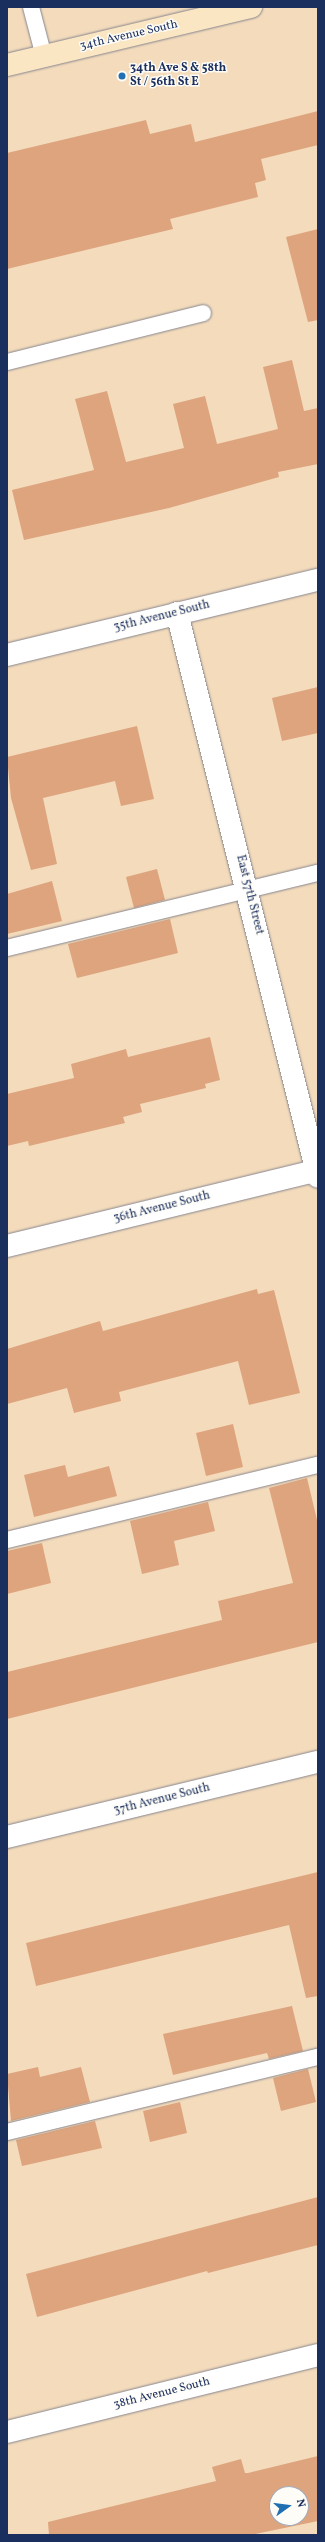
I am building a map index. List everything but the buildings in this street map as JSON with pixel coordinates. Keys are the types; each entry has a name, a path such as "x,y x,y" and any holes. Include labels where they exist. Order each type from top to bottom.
{"street":[{"name":"34th Avenue South","path":"7,65 251,7"},
{"name":"35th Avenue South","path":"7,655 318,580"},
{"name":"East 57th Street","path":"177,613 317,1173"},
{"name":"36th Avenue South","path":"7,1246 317,1173"},
{"name":"37th Avenue South","path":"7,1837 318,1762"},
{"name":"38th Avenue South","path":"7,2432 318,2356"}],"lane":[{"path":"31,7 44,57"},
{"path":"7,362 203,313"},
{"path":"7,948 318,873"},
{"path":"7,1540 318,1465"},
{"path":"7,2132 318,2056"}],"place":[{"name":"34th Ave S & 58th St / 56th St E","path":"122,76"}]}
